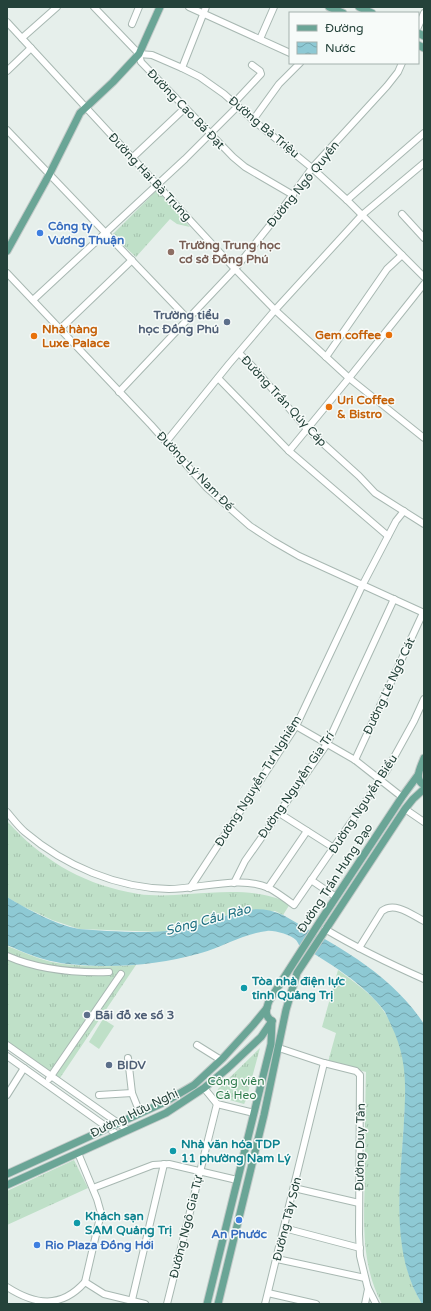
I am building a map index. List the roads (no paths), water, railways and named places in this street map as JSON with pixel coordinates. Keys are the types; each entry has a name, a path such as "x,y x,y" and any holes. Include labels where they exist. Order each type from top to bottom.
{"main road":[{"path":"7,251 49,174 76,120 86,107 113,82 139,54 160,7"},
{"path":"359,7 370,12"},
{"name":"Đường Trần Hưng Đạo","path":"267,1008 269,1001 274,996 304,946 420,771 424,758"},
{"path":"420,771 420,782 424,785"},
{"name":"Đường Trần Hưng Đạo","path":"218,1304 264,1115 286,1010 297,973 310,951 405,809 412,799 424,789"},
{"path":"274,996 283,992 287,995 288,1002"},
{"path":"207,1304 271,1044 272,1021 267,1016 267,1008"},
{"name":"Đường Hữu Nghị","path":"9,1173 165,1102 194,1085 221,1060 254,1025 267,1008"},
{"path":"272,1021 280,1019 286,1010"},
{"name":"Đường Hữu Nghị","path":"7,1185 166,1113 204,1088 228,1068 257,1040 272,1021"},
{"path":"254,1113 264,1115"},
{"path":"9,1173 14,1182"}],"street":[{"path":"22,38 57,7"},
{"name":"Đường Cao Bá Đạt","path":"94,7 139,54 141,62 232,157 245,167 293,195"},
{"path":"132,24 140,7"},
{"path":"189,7 205,10 289,53"},
{"path":"260,39 274,7"},
{"path":"182,68 205,10"},
{"path":"419,24 424,12"},
{"name":"Đường Hai Bà Trưng","path":"7,22 157,186 275,310 349,378 424,438"},
{"path":"7,72 31,48"},
{"name":"Đường Bà Triệu","path":"139,54 152,55 182,68 210,83 312,168 347,200 424,277"},
{"path":"253,120 279,84 299,64"},
{"name":"Đường Ngô Quyền","path":"119,392 235,269 274,220 312,168 387,86 398,72 402,64"},
{"path":"33,300 211,135 261,74 260,71 252,65"},
{"path":"132,158 185,108"},
{"path":"7,130 188,319"},
{"path":"347,200 424,133"},
{"path":"166,442 275,310 362,215 424,162"},
{"path":"402,214 424,238"},
{"path":"326,357 387,269 402,255"},
{"path":"60,329 132,260"},
{"name":"Đường Lý Nam Đế","path":"7,273 166,442 207,488 250,526 299,556 424,613"},
{"path":"289,451 424,284"},
{"name":"Đường Trần Qúy Cáp","path":"239,353 307,429 375,492 424,524"},
{"path":"218,378 289,451 388,536"},
{"name":"Đường Nguyễn Tư Nghiêm","path":"190,888 296,726 362,584 396,521 404,511"},
{"name":"Đường Nguyễn Gia Trí","path":"234,883 245,861 327,744 394,599"},
{"name":"Đường Lê Ngô Cát","path":"355,760 424,613"},
{"name":"Đường Nguyễn Biểu","path":"268,888 294,905 381,780 414,722 424,700"},
{"path":"296,726 355,760 402,797"},
{"path":"405,809 424,822"},
{"path":"7,812 25,832 45,848 78,867 104,878 130,884 160,888 190,888 234,883 252,884 268,888 307,831"},
{"path":"279,813 334,848"},
{"path":"311,880 336,897"},
{"path":"358,948 386,908 396,908 424,921"},
{"path":"324,931 394,966 424,979"},
{"path":"7,956 39,967 62,970 110,972"},
{"path":"46,1084 121,974"},
{"path":"7,1045 128,1130"},
{"path":"197,1045 221,1060"},
{"name":"Đường Duy Tân","path":"279,1048 324,1063 356,1071 360,1075 359,1203 360,1248 368,1289 365,1304"},
{"path":"7,1056 118,1135"},
{"path":"128,1058 132,1093 140,1113"},
{"name":"Đường Tây Sơn","path":"265,1304 324,1063"},
{"path":"7,1095 24,1068"},
{"path":"204,1088 217,1104 254,1113"},
{"path":"99,1095 132,1093"},
{"name":"Đường Ngô Gia Tự","path":"167,1304 217,1104"},
{"path":"8,1290 35,1301 51,1302 58,1301 71,1294 80,1288 85,1282 101,1213 93,1188 78,1153"},
{"path":"132,1302 164,1164"},
{"path":"93,1188 153,1165 164,1164 237,1180"},
{"path":"294,1188 359,1203"},
{"path":"284,1228 360,1248"},
{"path":"277,1259 365,1278"},
{"path":"85,1282 104,1294 145,1304"},
{"path":"367,1287 376,1304"},
{"path":"268,1293 316,1304"}],"water":[{"path":"7,897 61,924 79,929 107,931 169,931 201,924 236,912 259,909 271,911 283,915 342,949 378,974 395,989 410,1005 424,1024 424,1304 422,1304 412,1283 405,1261 401,1238 400,1190 405,1095 403,1060 396,1037 385,1012 367,992 334,966 299,945 294,938 274,931 251,934 201,953 186,957 141,964 95,966 65,964 43,959 7,945"}],"place":[{"name":"Công ty Vương Thuận","path":"40,233"},
{"name":"Trường Trung học cơ sở Đồng Phú","path":"171,252"},
{"name":"Trường tiểu học Đồng Phú","path":"227,322"},
{"name":"Gem coffee","path":"389,335"},
{"name":"Nhà hàng Luxe Palace","path":"34,336"},
{"name":"Uri Coffee & Bistro","path":"329,407"},
{"name":"Tòa nhà điện lực tỉnh Quảng Trị","path":"244,988"},
{"name":"Bãi đỗ xe số 3","path":"87,1015"},
{"name":"BIDV","path":"109,1065"},
{"name":"Nhà văn hóa TDP 11 phường Nam Lý","path":"173,1151"},
{"name":"An Phước","path":"239,1220"},
{"name":"Khách sạn SAM Quảng Trị","path":"77,1223"},
{"name":"Rio Plaza Đồng Hới","path":"37,1245"}],"water label":[{"name":"Sông Cầu Rào","path":"208,920"}],"park label":[{"name":"Công viên Cá Heo","path":"236,1088"}]}
